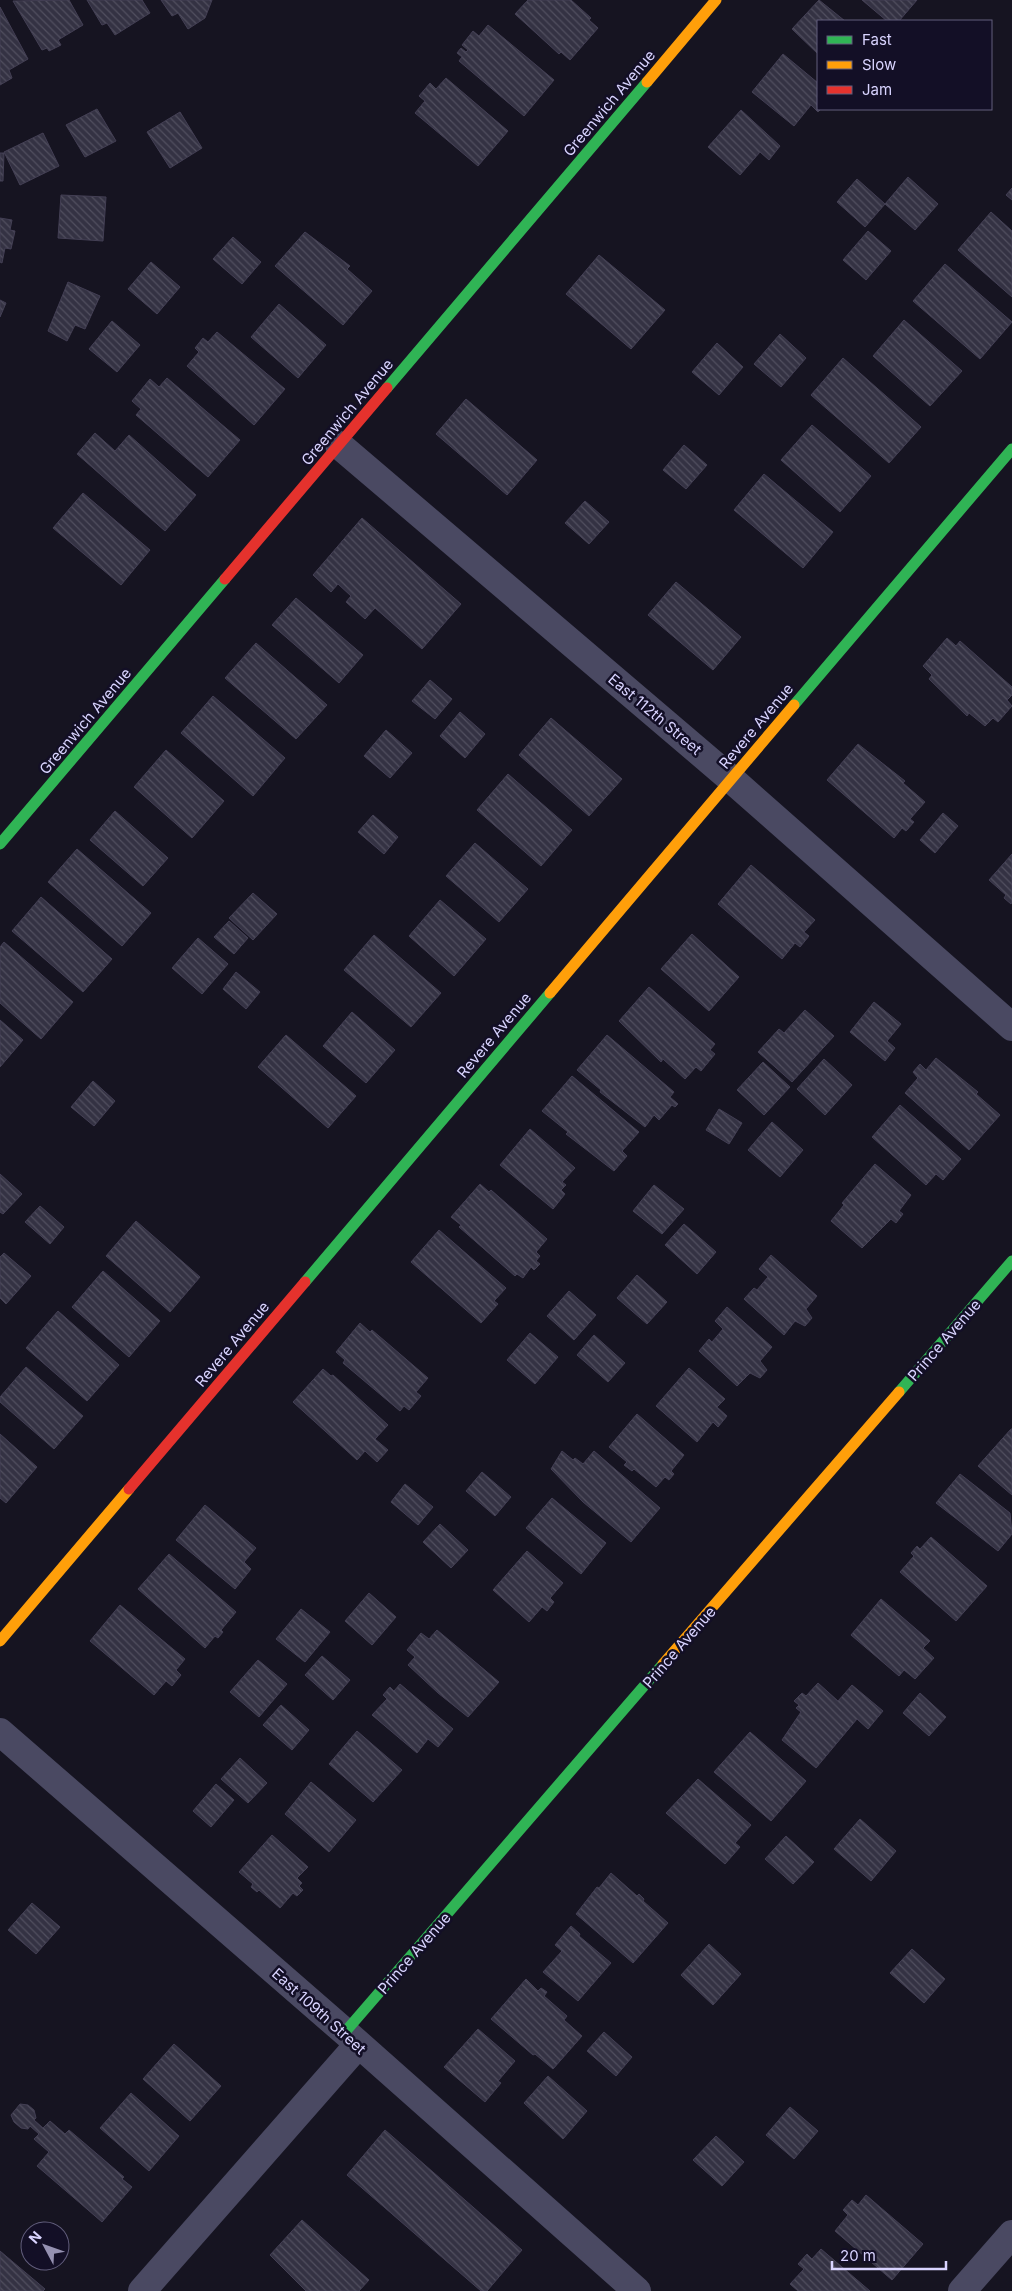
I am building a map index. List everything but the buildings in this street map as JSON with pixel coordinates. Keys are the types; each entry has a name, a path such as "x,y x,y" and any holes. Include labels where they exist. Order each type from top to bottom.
{"street":[{"name":"Greenwich Avenue","path":"0,844 716,0"},
{"name":"East 112th Street","path":"339,445 731,779 1012,1027"},
{"name":"Revere Avenue","path":"0,1641 1012,449"},
{"name":"Prince Avenue","path":"142,2291 352,2039 1012,1261"},
{"name":"East 109th Street","path":"0,1732 637,2291"},
{"path":"962,2291 1012,2234"}],"traffic: fast":[{"path":"387,388 647,82"},
{"path":"794,705 1012,449"},
{"path":"0,844 225,579"},
{"path":"305,1282 550,993"},
{"path":"899,1392 1012,1261"},
{"path":"345,2032 663,1664"}],"traffic: slow":[{"path":"647,82 716,0"},
{"path":"550,993 794,705"},
{"path":"663,1664 899,1392"},
{"path":"0,1641 129,1489"}],"traffic: jam":[{"path":"225,579 387,388"},
{"path":"129,1489 305,1282"}]}
